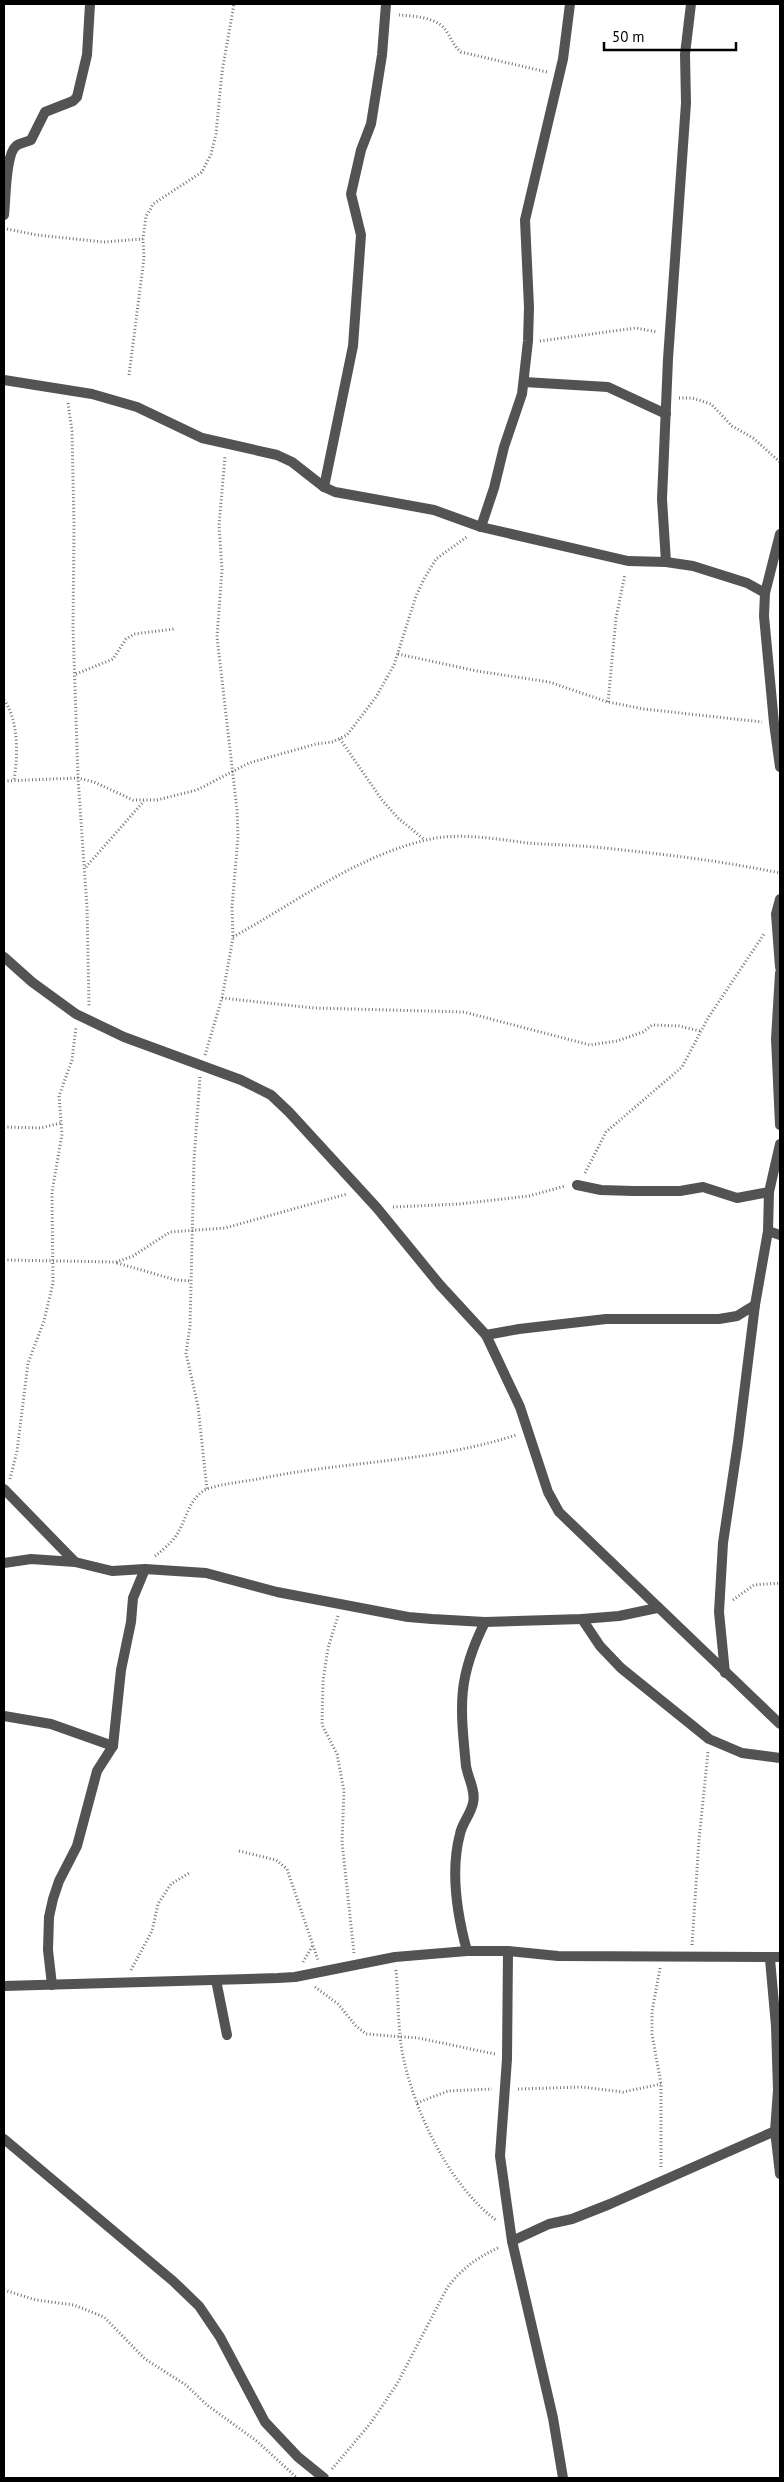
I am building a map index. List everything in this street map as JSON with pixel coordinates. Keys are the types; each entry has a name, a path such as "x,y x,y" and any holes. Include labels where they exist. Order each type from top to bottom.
{"street":[{"path":"4,215 7,194 6,178 14,149 18,144 31,140 45,112 74,101 77,97 87,55 90,4"},
{"path":"482,528 524,382 528,341 525,220 562,59 570,4"},
{"path":"666,562 662,499 666,397 686,103 685,54 691,4"},
{"path":"324,487 353,346 361,236 351,194 361,150 371,124 386,9"},
{"path":"4,380 66,390 137,407 188,433 277,455 292,462 324,487 335,492 434,510 482,528 628,561 666,562 693,566 747,583 765,593"},
{"path":"524,382 608,387 666,414"},
{"path":"780,534 765,593 764,616 780,768"},
{"path":"780,899 776,914 780,967"},
{"path":"4,957 32,982 76,1014 124,1038 241,1080 271,1095 362,1190 440,1285 486,1335 520,1407 548,1492 560,1512 657,1608 780,1724"},
{"path":"780,973 776,1039 780,1125"},
{"path":"725,1673 719,1612 723,1543 755,1305 768,1231 769,1192 780,1144"},
{"path":"576,1185 602,1190 633,1191 680,1191 703,1187 737,1198 769,1192"},
{"path":"768,1231 780,1235"},
{"path":"486,1335 519,1329 606,1319 719,1320 737,1316 755,1305"},
{"path":"5,1490 75,1562"},
{"path":"4,1563 31,1558 75,1562 112,1571 145,1569 206,1573 277,1592 343,1603 408,1617 484,1622 582,1619 619,1616 657,1608"},
{"path":"52,1985 48,1950 49,1917 53,1899 59,1881 77,1846 97,1771 113,1746 121,1670 134,1598 145,1569"},
{"path":"582,1619 600,1646 621,1668 709,1739 742,1752 780,1758"},
{"path":"467,1951 460,1922 456,1849 460,1832 474,1800 467,1772 461,1710 470,1651 484,1622"},
{"path":"4,1716 51,1724 113,1746"},
{"path":"4,1986 123,1984 295,1977 395,1956 467,1951 508,1951 558,1956 775,1958 778,2090 775,2131 780,2174"},
{"path":"508,1951 507,2059 500,2156 511,2236 553,2418 563,2478"},
{"path":"216,1980 227,2034"},
{"path":"511,2236 572,2219 775,2131"},
{"path":"4,2139 173,2281 199,2306 220,2337 265,2422 298,2457 323,2478"}],"path":[{"path":"129,375 144,258 143,239 146,216 154,204 202,172 211,154 216,134 222,72 234,4"},
{"path":"386,9 434,21 447,31 455,47 461,52 558,75"},
{"path":"4,228 36,235 104,242 143,239"},
{"path":"528,341 560,339 636,328 670,336"},
{"path":"66,390 72,431 78,778 86,868 87,975 90,1021"},
{"path":"666,397 692,398 711,404 732,426 753,438 780,462"},
{"path":"207,1490 198,1406 186,1353 201,1066 222,998 233,938 232,907 238,837 237,810 231,773 217,637 222,570 219,526 226,443"},
{"path":"4,780 78,778 94,782 122,796 144,801 157,800 197,790 249,763 347,735 376,697 398,654 416,596 436,559 482,528"},
{"path":"608,702 616,618 628,561"},
{"path":"76,674 113,659 126,639 134,634 174,629"},
{"path":"398,654 477,671 549,682 608,702 644,710 774,723"},
{"path":"4,700 8,707 16,739 14,780"},
{"path":"339,738 382,800 398,818 426,840"},
{"path":"86,868 144,801"},
{"path":"233,938 330,879 362,863 426,840 456,837 498,838 731,863 780,873"},
{"path":"377,1208 459,1204 529,1196 576,1185 606,1132 678,1072 700,1031 776,914"},
{"path":"222,998 314,1008 464,1012 590,1045 617,1041 643,1032 652,1026 679,1026 700,1031"},
{"path":"5,1490 17,1451 28,1363 48,1305 53,1283 55,1260 52,1192 62,1134 59,1096 72,1060 76,1014"},
{"path":"4,1127 40,1128 61,1123"},
{"path":"116,1262 134,1256 170,1232 225,1228 362,1190"},
{"path":"4,1260 116,1262 176,1280 191,1281"},
{"path":"145,1569 151,1559 165,1549 173,1539 180,1530 184,1516 191,1505 207,1490 285,1474 422,1457 484,1446 529,1431"},
{"path":"719,1612 742,1592 754,1585 780,1583"},
{"path":"343,1603 328,1648 323,1681 322,1725 337,1754 344,1791 342,1842 355,1964"},
{"path":"691,1958 699,1840 709,1739"},
{"path":"239,1851 276,1860 287,1869 322,1971"},
{"path":"123,1984 152,1931 158,1904 171,1884 191,1872"},
{"path":"323,2478 339,2464 370,2424 397,2384 447,2288 455,2277 474,2260 511,2236 482,2210 453,2174 417,2102 405,2065 400,2036 395,1956"},
{"path":"662,1958 652,2012 652,2034 661,2084 660,2157 662,2180"},
{"path":"295,1977 331,1998 361,2032 435,2040 507,2059"},
{"path":"417,2102 448,2091 542,2090 582,2086 623,2092 661,2084"},
{"path":"4,2290 36,2300 74,2305 104,2317 145,2359 186,2385 213,2410 258,2442 297,2478"}]}
